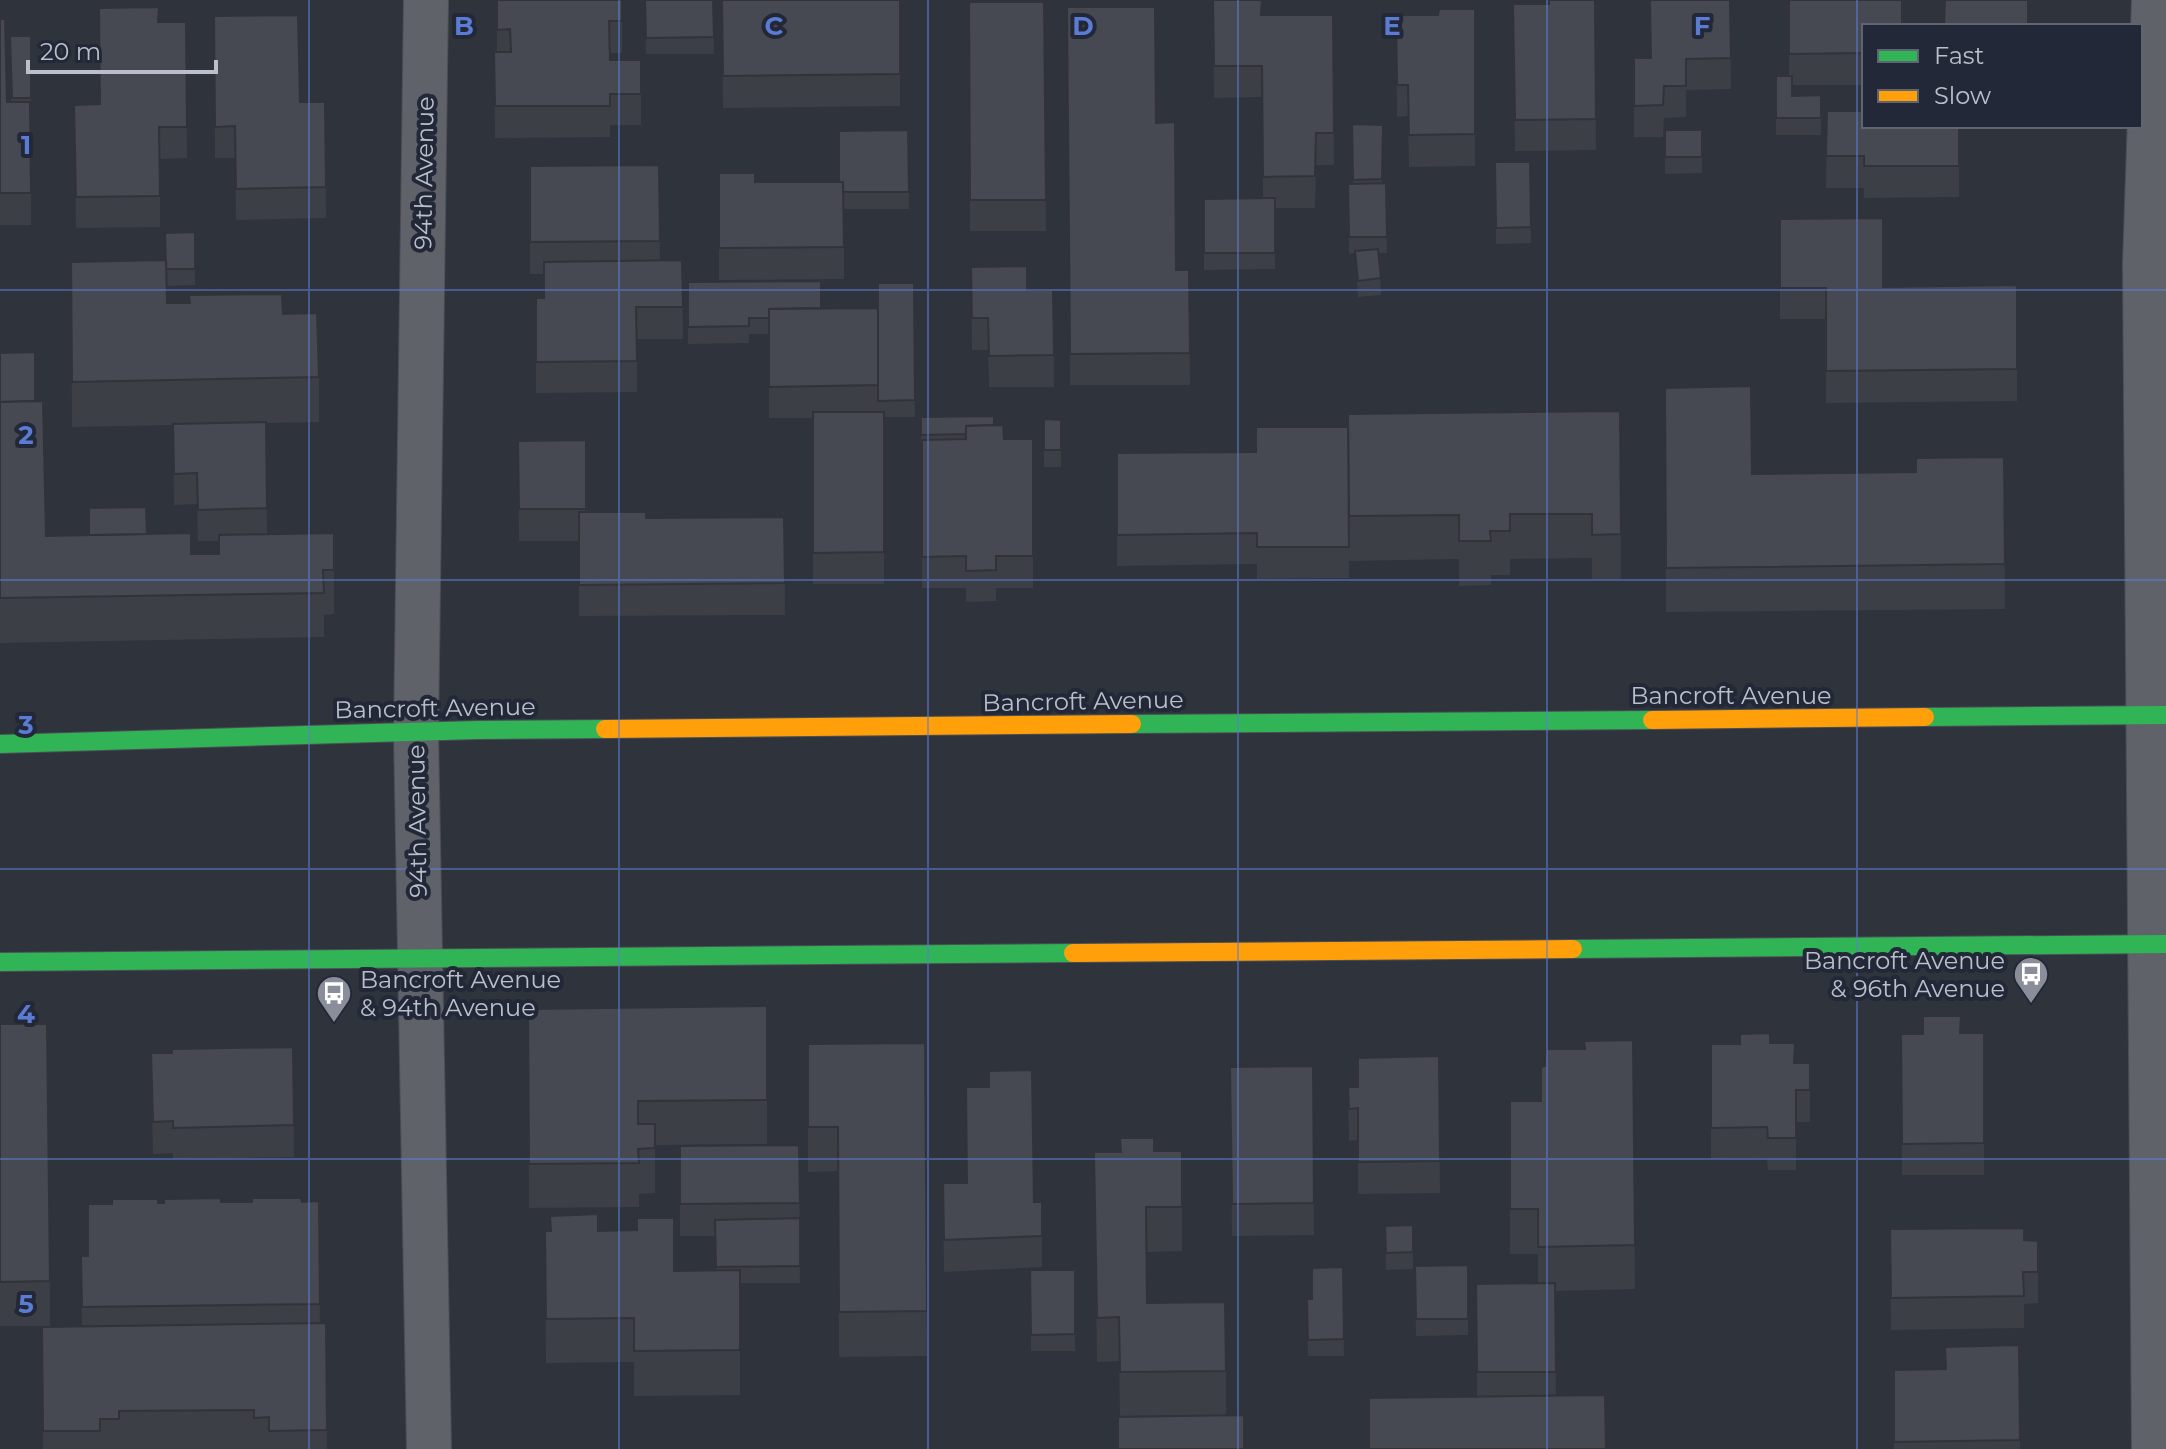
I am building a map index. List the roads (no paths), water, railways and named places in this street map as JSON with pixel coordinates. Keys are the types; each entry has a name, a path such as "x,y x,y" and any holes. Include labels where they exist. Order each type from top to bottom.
{"main road":[{"name":"Bancroft Avenue","path":"0,744 416,732 2157,715"},
{"path":"0,962 2158,944"}],"street":[{"name":"94th Avenue","path":"426,0 416,732 429,1449"},
{"path":"2154,0 2145,264 2157,715 2154,1449"}],"place":[{"name":"Bancroft Avenue & 96th Avenue","path":"2031,1005"},
{"name":"Bancroft Avenue & 94th Avenue","path":"334,1024"}]}
